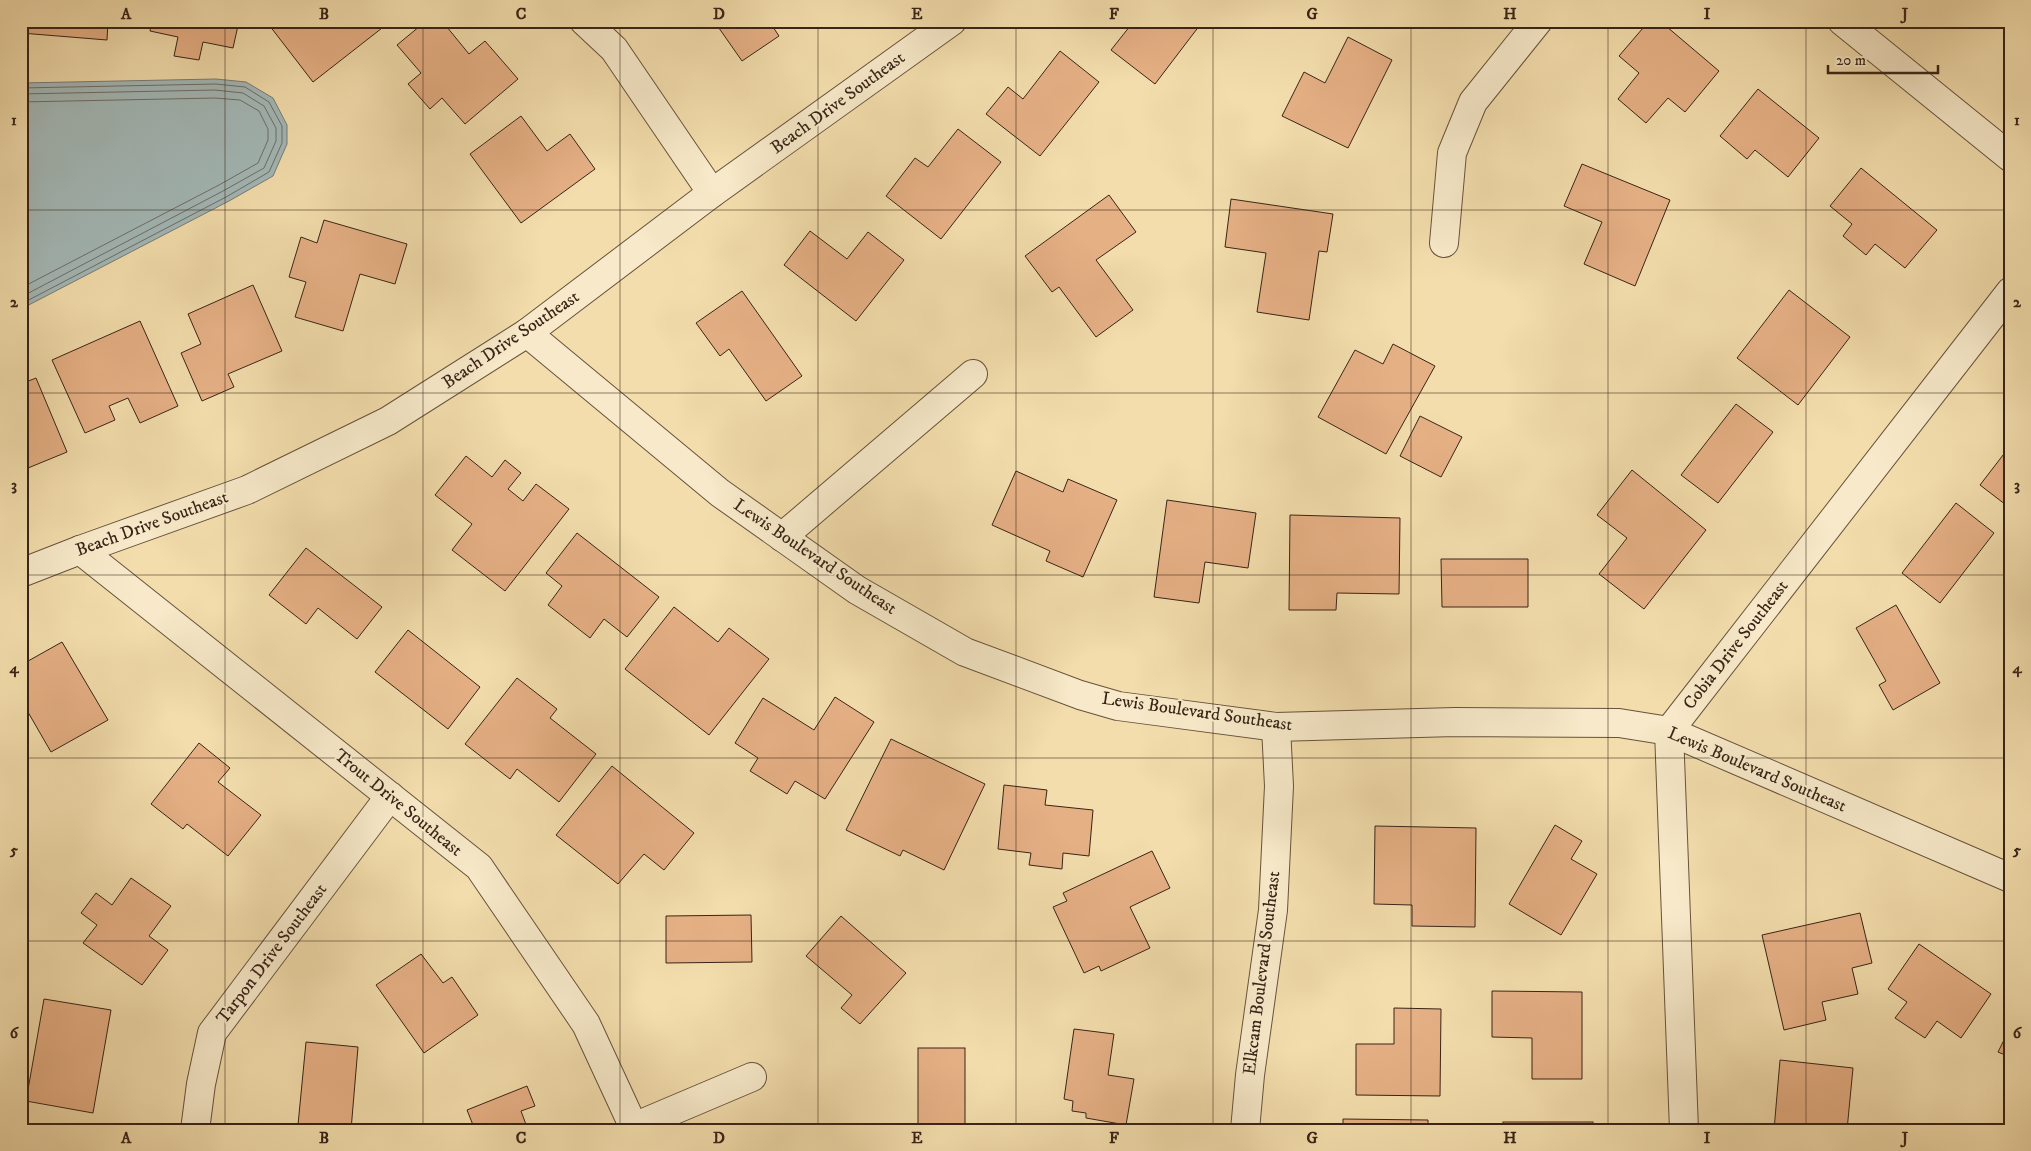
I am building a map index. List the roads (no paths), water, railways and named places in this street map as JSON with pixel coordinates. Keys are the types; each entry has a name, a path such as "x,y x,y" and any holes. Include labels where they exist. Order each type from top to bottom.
{"street":[{"path":"584,21 614,49 712,193"},
{"name":"Beach Drive Southeast","path":"21,574 80,550 248,490 388,421 527,333 712,193 952,21"},
{"path":"1444,243 1452,153 1473,102 1538,21"},
{"path":"1842,21 2010,157"},
{"name":"Cobia Drive Southeast","path":"1669,731 2010,292"},
{"name":"Lewis Boulevard Southeast","path":"527,333 720,492 857,590 965,652 1080,695 1118,706 1276,727 1455,722 1619,723 1669,731 2010,878"},
{"path":"782,537 974,374"},
{"name":"Trout Drive Southeast","path":"80,550 479,867 586,1024 634,1129 752,1076"},
{"name":"Elkcam Boulevard Southeast","path":"1245,1130 1250,1075 1273,910 1279,786 1276,727"},
{"path":"1669,731 1684,1130"},
{"name":"Tarpon Drive Southeast","path":"195,1130 201,1084 212,1033 390,796"}],"water":[{"path":"216,79 246,82 273,98 287,125 287,144 273,176 229,201 21,309 21,83"}]}
